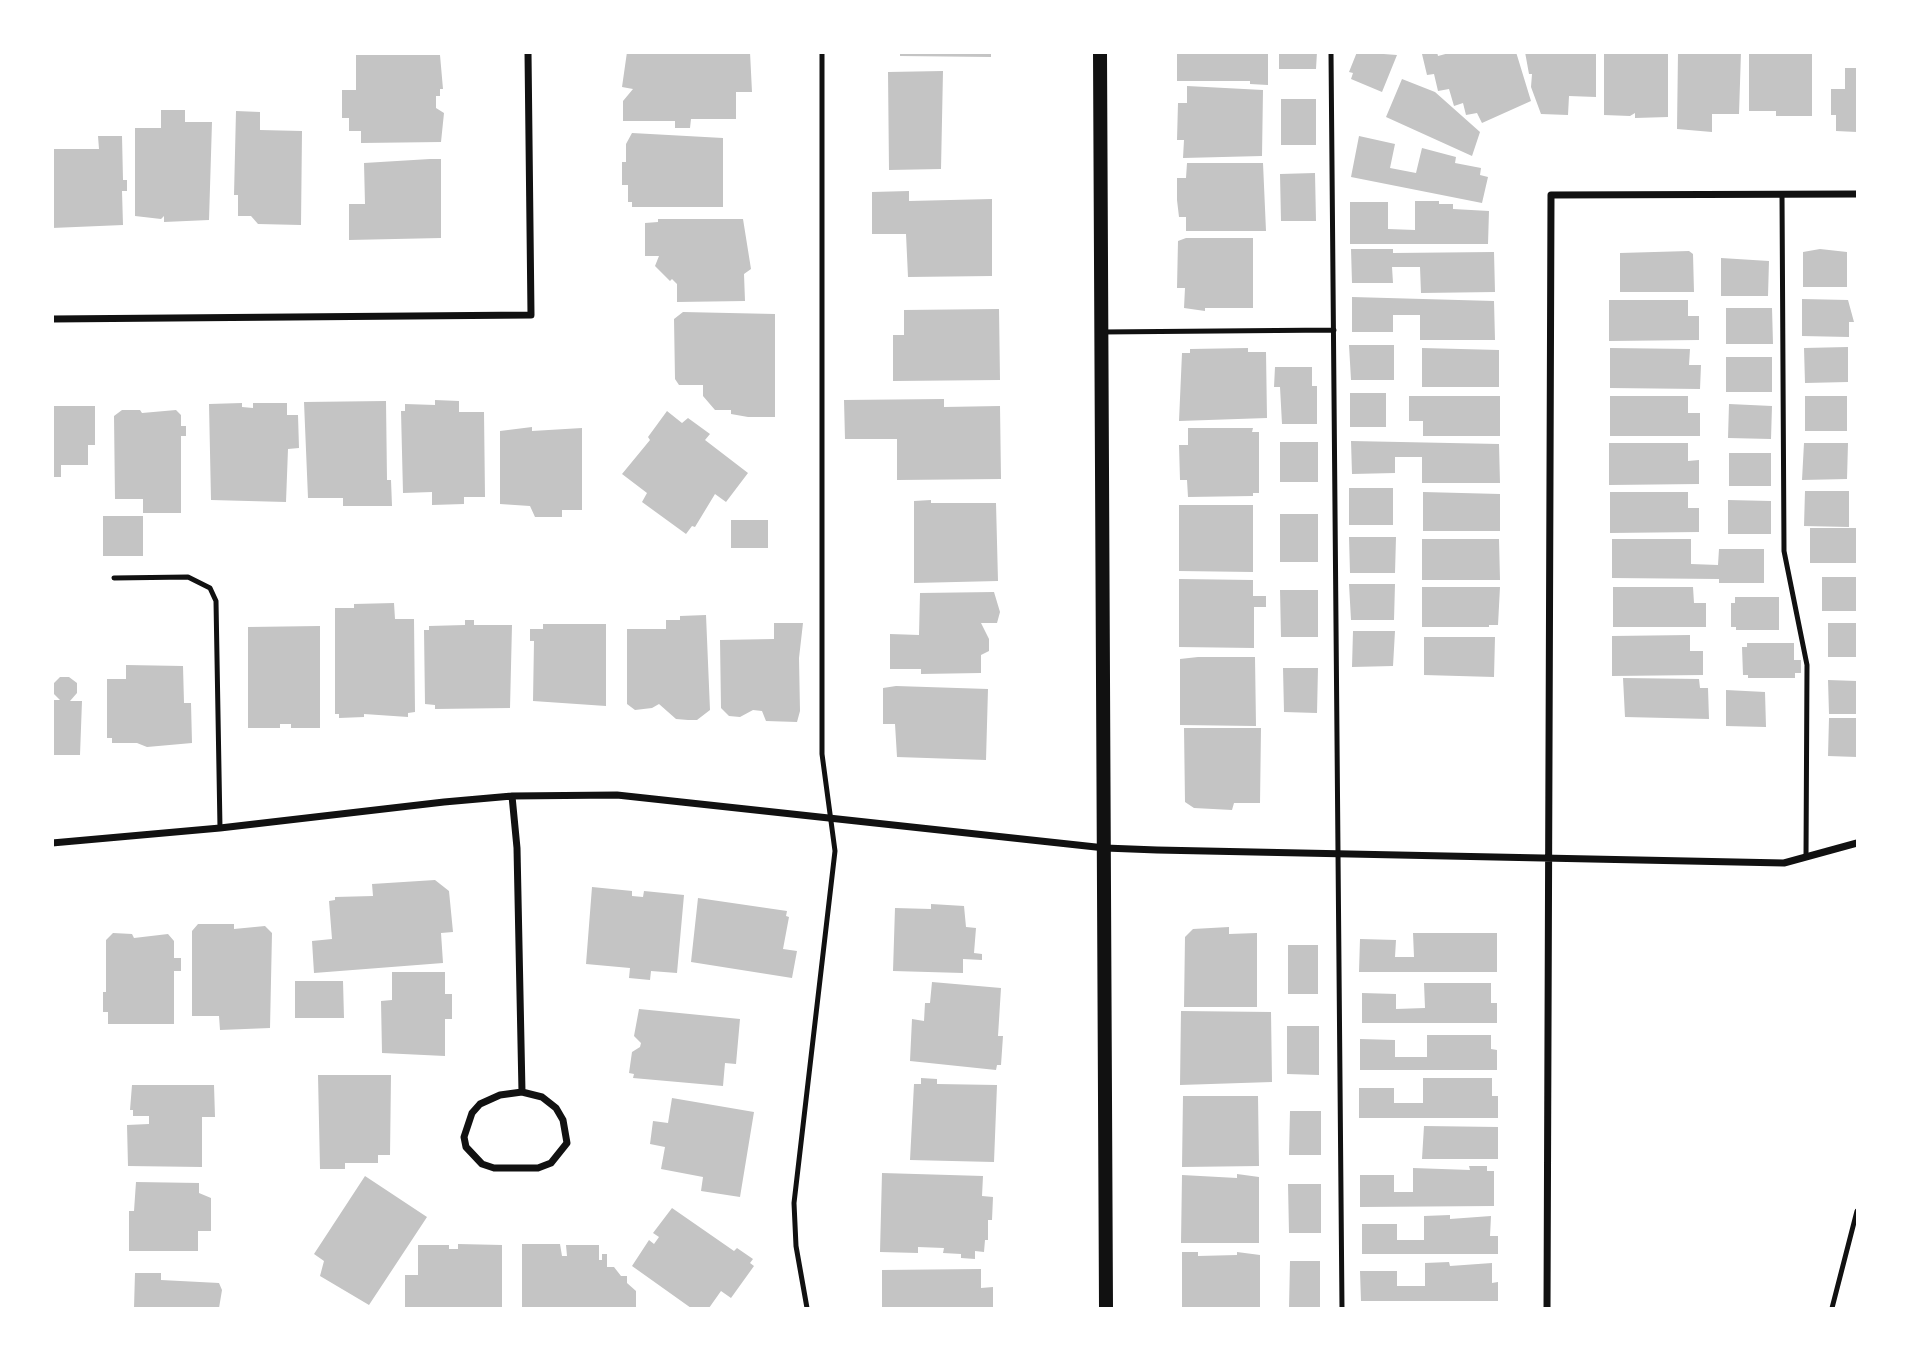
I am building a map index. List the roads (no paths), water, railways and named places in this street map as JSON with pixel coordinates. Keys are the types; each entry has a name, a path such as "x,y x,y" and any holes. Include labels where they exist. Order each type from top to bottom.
{"main road":[{"path":"1100,52 1106,1308"}],"street":[{"path":"52,319 531,315 528,52"},
{"path":"1547,1308 1551,195 1857,194"},
{"path":"52,843 220,828 404,805 512,796 617,795 1105,848 1784,863 1857,843"},
{"path":"512,796 517,848 522,1092"},
{"path":"522,1092 542,1097 556,1108 563,1120 567,1143 551,1163 538,1168 494,1168 482,1164 466,1147 464,1136 472,1113 480,1104 500,1095 522,1092"}],"lane":[{"path":"807,1308 796,1246 794,1203 835,851 822,754 822,52"},
{"path":"1331,52 1342,1308"},
{"path":"1782,194 1784,551 1807,665 1807,857"},
{"path":"1102,332 1334,330"},
{"path":"114,578 188,577 210,588 216,601 220,828"},
{"path":"1832,1308 1857,1211"}]}
